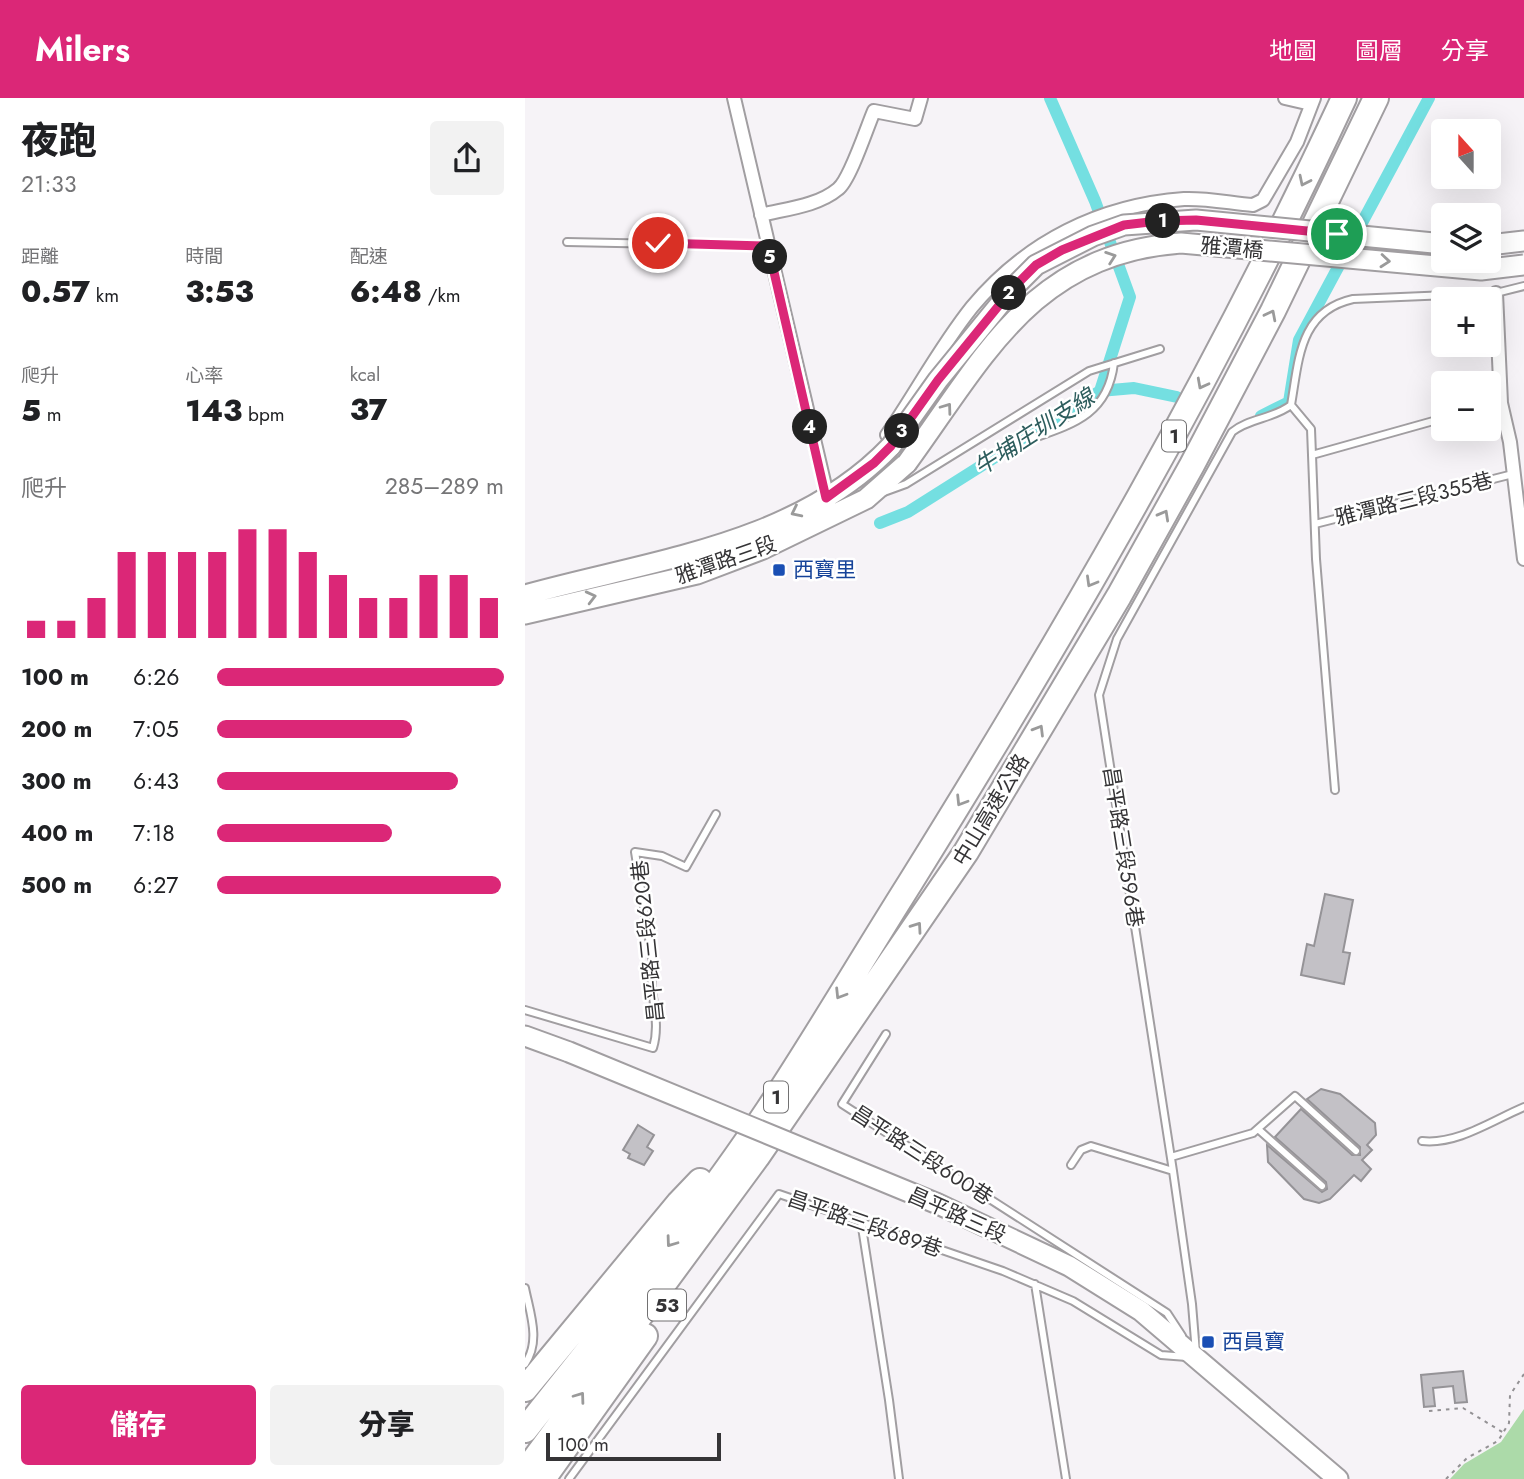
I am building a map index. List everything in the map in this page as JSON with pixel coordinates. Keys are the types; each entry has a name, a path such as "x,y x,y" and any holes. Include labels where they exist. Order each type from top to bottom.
{"highway":[{"name":"中山高速公路","path":"525,1430 774,1118 1138,501 1234,324 1344,98"},
{"name":"中山高速公路","path":"525,1472 774,1118 953,873 1119,596 1273,311 1376,98"},
{"path":"525,1389 679,1203 774,1118"},
{"name":"53","path":"543,1479 750,1187 774,1118"}],"street":[{"path":"734,98 826,498 836,515"},
{"path":"761,215 821,200 840,188 848,176 874,111 915,119 921,98"},
{"path":"826,498 858,473 875,452 972,307 1013,264 1066,230 1123,208 1186,199 1253,205 1263,200 1297,142 1313,101 1285,98"},
{"name":"雅潭橋","path":"891,446 938,380 1014,287 1036,265 1093,236 1124,225 1196,220 1431,243"},
{"path":"1501,244 1524,241"},
{"name":"雅潭橋","path":"907,463 992,347 1025,309 1067,276 1121,253 1150,246 1181,243 1481,270 1524,265"},
{"name":"雅潭路三段355巷","path":"1501,427 1513,474 1524,559"},
{"name":"雅潭路三段","path":"525,595 597,575 687,555 768,525 826,498 874,463 891,446"},
{"name":"雅潭路三段","path":"525,614 697,574 763,549 866,499 907,463"},
{"name":"昌平路三段","path":"525,1036 938,1204 1069,1266 1140,1311 1338,1479"}],"lane":[{"path":"567,242 768,246"},
{"path":"1501,292 1524,286"},
{"path":"1335,790 1315,524 1311,429 1291,405 1303,341 1318,316 1335,303 1353,299 1431,296"},
{"path":"866,499 906,484 1089,371 1160,349"},
{"path":"1031,439 1068,426 1090,413 1111,383 1112,363"},
{"name":"昌平路三段596巷","path":"1196,1358 1192,1304 1171,1157 1099,695 1117,639 1232,432 1240,425 1283,411 1291,405"},
{"path":"1312,455 1431,422"},
{"name":"雅潭路三段355巷","path":"1315,524 1513,474"},
{"name":"昌平路三段620巷","path":"525,1010 653,1048 658,1032 650,976 653,963 635,852 662,856 686,867 716,814"},
{"name":"昌平路三段600巷","path":"886,1034 842,1104 1167,1313 1196,1358"},
{"path":"1171,1157 1258,1129 1295,1096 1356,1151"},
{"path":"1422,1141 1439,1143 1524,1107"},
{"path":"1258,1129 1322,1186"},
{"path":"1071,1165 1081,1150 1091,1146 1173,1171"},
{"name":"昌平路三段689巷","path":"569,1479 779,1194 1035,1284 1073,1301 1161,1355 1196,1358"},
{"path":"861,1221 899,1479"},
{"path":"1035,1284 1066,1479"},
{"path":"525,1288 534,1332 532,1353 525,1364"}],"path":[{"path":"1446,1479 1467,1458 1498,1441 1504,1433 1509,1423 1510,1395 1524,1374"},
{"path":"1429,1411 1463,1408 1504,1433"}],"green space":[{"path":"1524,1409 1524,1479 1450,1479 1464,1464 1501,1442"}],"building":[{"path":"1325,894 1353,900 1343,952 1350,953 1344,984 1301,975 1307,944 1314,946"},
{"path":"1321,1089 1340,1094 1375,1123 1376,1135 1367,1145 1372,1150 1362,1160 1371,1169 1361,1181 1354,1175 1330,1199 1319,1203 1304,1199 1268,1162 1267,1145 1322,1192 1327,1189 1326,1182 1275,1137 1301,1109 1352,1155 1360,1155 1360,1147 1307,1099"},
{"path":"638,1125 654,1135 647,1147 653,1151 644,1165 628,1158 630,1154 623,1150"},
{"path":"1463,1371 1467,1402 1455,1403 1453,1386 1433,1388 1435,1406 1424,1407 1421,1375"}],"waterway":[{"name":"牛埔庄圳支線","path":"880,523 908,512 1100,391 1130,297 1095,201 1050,98"},
{"path":"1261,416 1289,402 1299,340 1429,98"},
{"path":"1100,391 1134,388 1177,397"}],"place":[{"name":"西寶里","path":"779,570"},
{"name":"西員寶","path":"1208,1342"}],"route":[{"path":"658,243 768,246 826,498 874,463 891,446 938,380 1014,287 1036,265 1062,250 1124,225 1158,221 1196,220 1337,234"}]}
